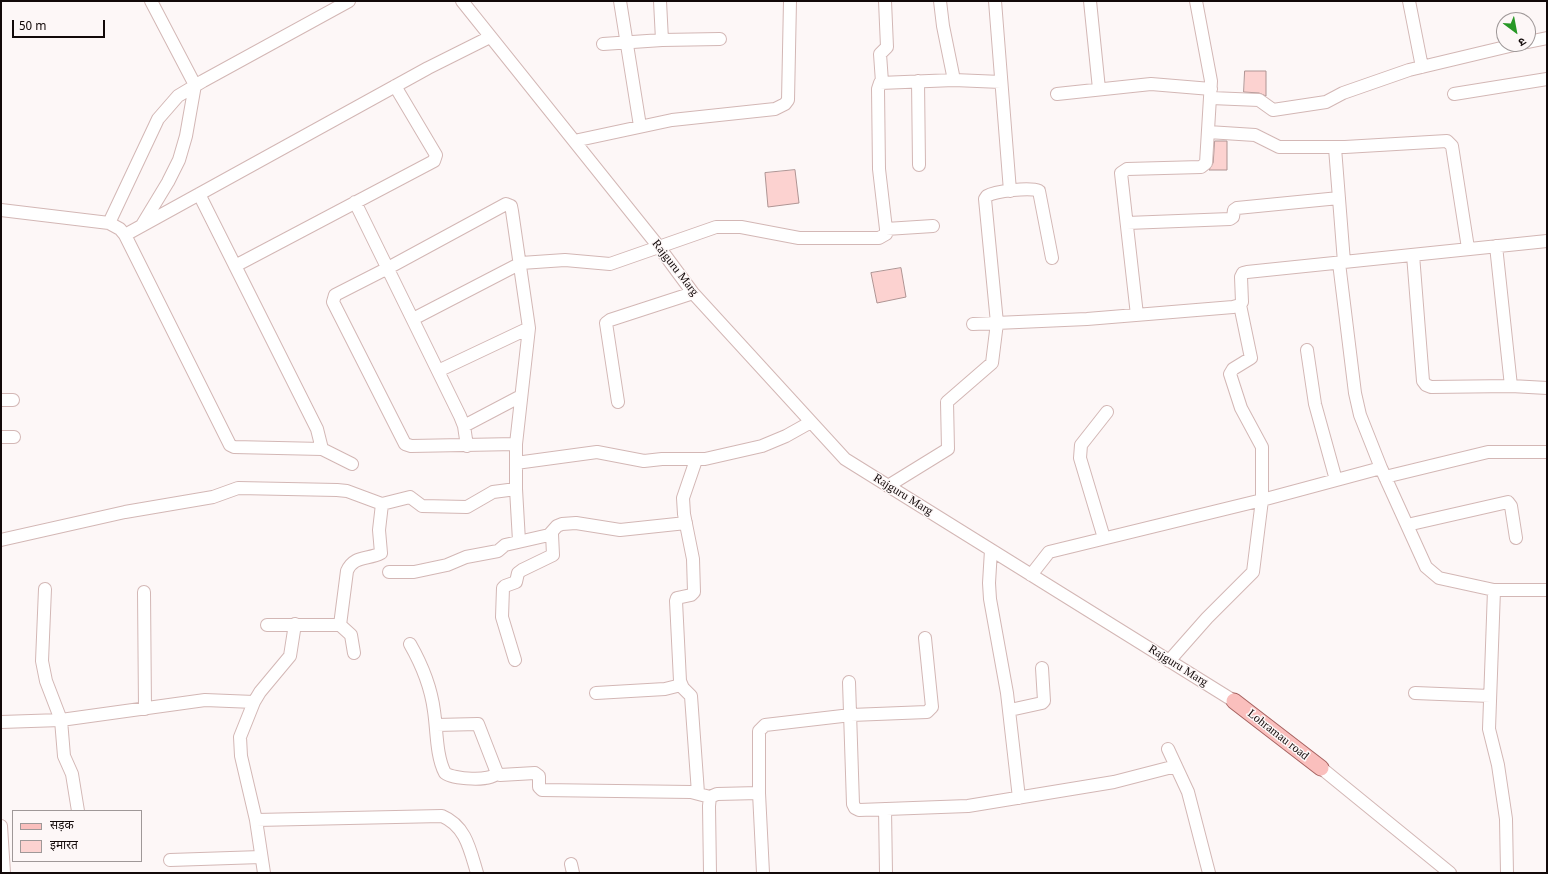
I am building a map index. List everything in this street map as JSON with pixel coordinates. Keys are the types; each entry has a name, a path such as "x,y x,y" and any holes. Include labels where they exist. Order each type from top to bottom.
{"main road":[{"name":"Lohramau road","path":"1234,701 1321,768"}],"street":[{"path":"141,226 168,182 178,160 186,136 194,85 151,1"},
{"path":"109,223 158,119 178,96 194,85 349,1"},
{"name":"Rajguru Marg","path":"462,1 659,247 693,293 845,459 1234,701"},
{"path":"620,1 625,42 640,126"},
{"path":"660,1 662,40"},
{"path":"574,141 683,118 775,109 785,104 788,100 790,1"},
{"path":"413,319 521,263 565,260 610,264 706,229 725,226 742,227 808,239 879,238 886,234 879,169 878,89 880,83 882,82 880,54 888,47 885,1"},
{"path":"940,1 943,26 954,80"},
{"path":"995,1 1010,191"},
{"path":"1090,1 1098,89"},
{"path":"1137,315 1122,171 1127,169 1204,166 1206,163 1211,93 1196,1"},
{"path":"1409,1 1422,66"},
{"path":"125,235 447,57 490,37"},
{"path":"1536,40 1547,38"},
{"path":"602,44 662,40 720,39"},
{"path":"1057,94 1151,84 1259,100 1269,108 1279,110 1326,102 1343,93 1422,66 1496,49"},
{"path":"1454,94 1547,79"},
{"path":"882,82 954,80 1001,82"},
{"path":"918,81 919,165"},
{"path":"235,266 436,158 436,155 395,86"},
{"path":"1208,132 1255,135 1280,147 1335,148 1441,141 1450,143 1468,248"},
{"path":"1335,148 1342,262 1355,394 1360,414 1383,473 1426,567 1439,578 1494,590 1547,590"},
{"path":"888,486 948,449 947,402 992,363 997,323 985,199 991,194 1033,189 1039,190 1052,258"},
{"path":"199,194 317,428 322,448"},
{"path":"1127,223 1230,219 1233,217 1234,210 1237,208 1339,198"},
{"path":"355,202 464,426 467,446"},
{"path":"516,444 467,446 411,446 405,444 333,302 335,295 506,204 511,206 512,211 521,263 529,328 516,444 516,489 519,541"},
{"path":"1,210 109,223 120,229 125,235 230,445 234,447 322,448 352,464"},
{"path":"886,230 933,226"},
{"path":"1170,661 1207,618 1253,572 1262,500 1262,447 1241,408 1230,374 1233,369 1251,358 1240,305 1242,302 1241,277 1243,273 1468,248 1547,241"},
{"path":"1496,246 1511,386"},
{"path":"1412,255 1423,381 1426,385 1431,387 1511,386 1547,388"},
{"path":"618,402 606,323 610,320 693,293"},
{"path":"973,324 1087,319 1240,305"},
{"path":"438,372 529,328"},
{"path":"1307,350 1315,404 1336,480"},
{"path":"464,426 521,396"},
{"path":"1104,538 1079,451 1081,445 1107,412"},
{"path":"516,463 597,452 644,461 662,458 696,460 762,446 786,436 811,422"},
{"path":"1,437 14,437"},
{"path":"1031,575 1049,552 1262,500 1336,480 1383,473 1488,452 1547,452"},
{"path":"696,460 683,498 693,559 694,592 691,595 676,599 681,685 691,696 698,793"},
{"path":"1,540 126,512 213,497 238,488 337,490 347,491 374,503 382,504 410,497 422,506 467,507 493,492 516,489"},
{"path":"1407,525 1508,502 1511,506 1516,538"},
{"path":"340,625 347,571 350,564 353,561 381,553 379,530 382,504"},
{"path":"515,660 502,617 503,588 516,582 518,573 522,570 553,555 552,534 557,526 568,523 620,530 686,523"},
{"path":"389,572 414,572 447,565 466,557 498,551 503,546 519,541 552,534"},
{"path":"991,550 989,583 990,599 1010,710 1019,798"},
{"path":"45,589 42,661 46,681 60,720 64,756 72,774 78,810"},
{"path":"1494,590 1489,729 1498,765 1506,819 1507,873"},
{"path":"144,592 145,709"},
{"path":"264,873 256,820 240,746 242,729 254,702 265,685 290,656 295,624"},
{"path":"267,625 340,625 344,627 351,635 354,653"},
{"path":"763,873 759,793 759,731 761,727 765,725 851,715 927,712 931,710 932,707 925,638"},
{"path":"410,644 423,670 432,697 444,770 448,775 460,778 489,778 497,773"},
{"path":"1010,710 1042,703 1044,701 1042,668"},
{"path":"849,682 853,804 855,808 859,810 968,806 1114,782 1176,766"},
{"path":"596,692 665,690 681,685"},
{"path":"1415,693 1490,696"},
{"path":"1,722 60,720 205,700 254,702"},
{"path":"436,725 478,724 497,773 500,775 535,773 538,776 539,786 542,790 691,792 710,797 717,794 759,793"},
{"path":"1168,749 1188,792 1209,873"},
{"path":"1321,768 1450,873"},
{"path":"710,797 710,873"},
{"path":"885,809 886,873"},
{"path":"256,820 442,816 453,821 460,828 469,846 477,873"},
{"path":"1,826 4,873"},
{"path":"170,860 261,857"}],"building":[{"path":"1245,71 1266,71 1266,96 1259,93 1244,92"},
{"path":"1215,141 1227,141 1227,170 1209,170 1213,163"},
{"path":"795,170 799,203 768,207 765,173"},
{"path":"901,268 906,297 877,303 871,273"}]}
